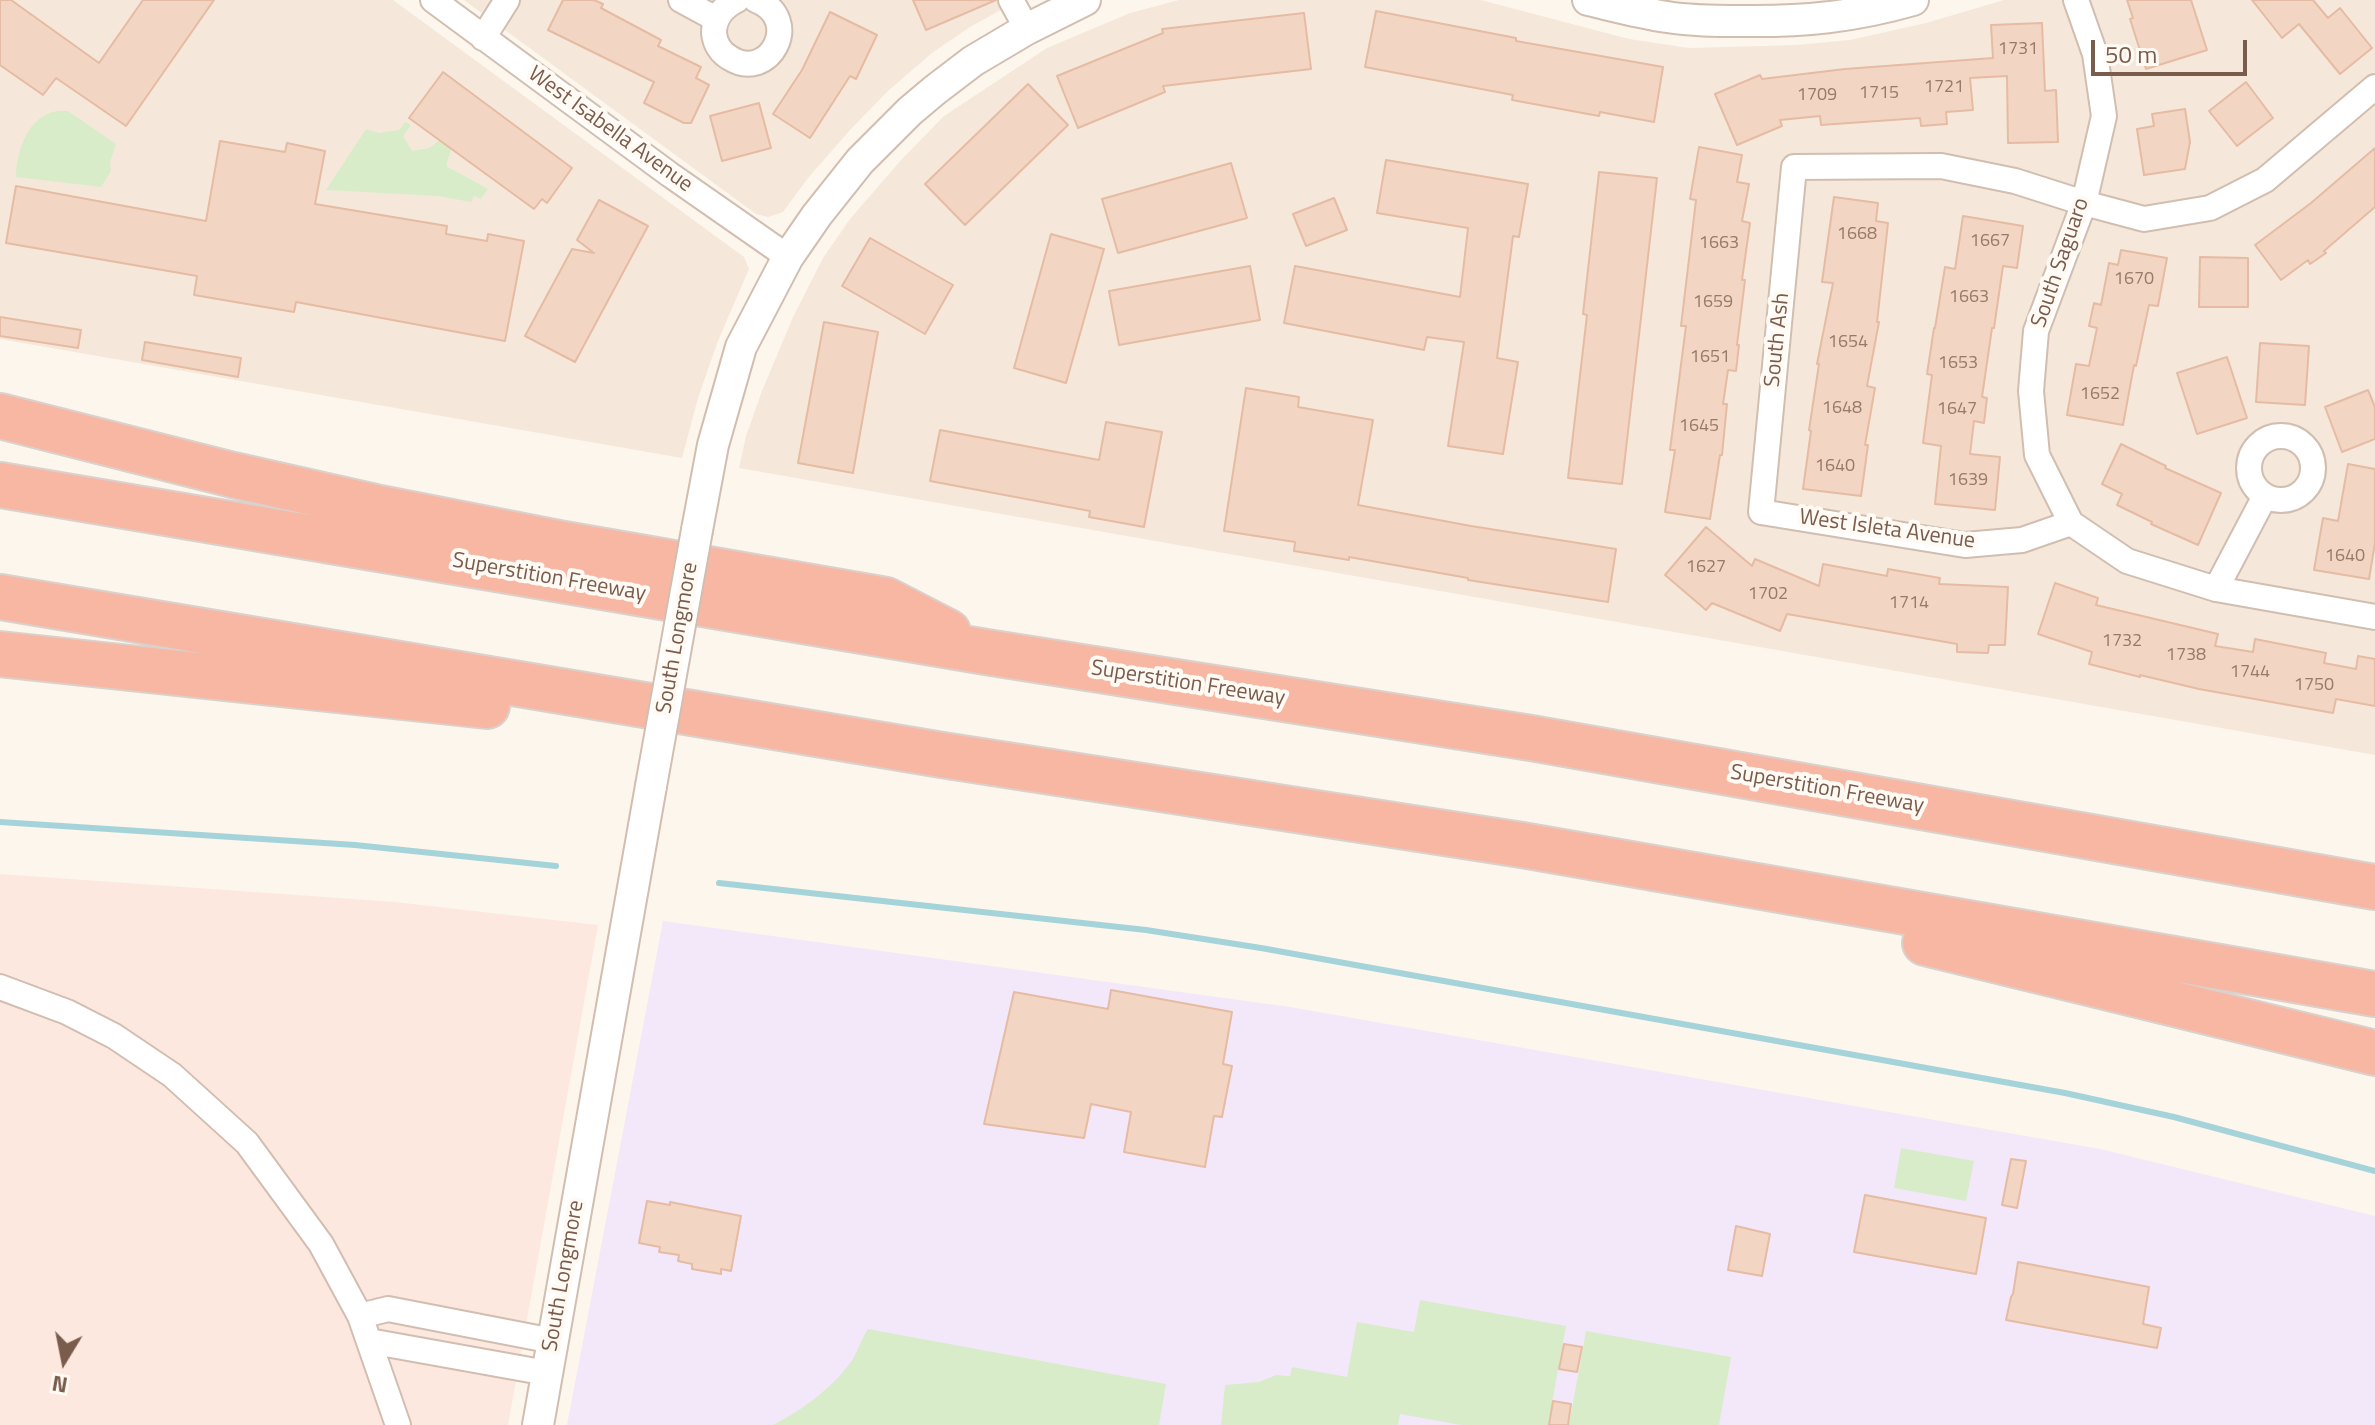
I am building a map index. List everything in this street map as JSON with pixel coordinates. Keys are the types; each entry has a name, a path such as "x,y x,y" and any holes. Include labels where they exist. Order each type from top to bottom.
{"highway":[{"path":"0,416 375,507 559,543 886,600 986,652"},
{"name":"Superstition Freeway","path":"0,485 986,652 1531,738 2375,887"},
{"path":"0,597 942,755 1522,845 2375,994"},
{"path":"0,654 942,755"},
{"path":"1531,738 2375,861"},
{"path":"1522,845 2375,1053"}],"street":[{"name":"West Isabella Avenue","path":"433,0 669,174 788,257"},
{"path":"483,38 507,0"},
{"path":"681,0 716,19"},
{"path":"737,0 721,11 716,19 715,40 726,56 747,64 768,56 779,36 775,14 756,0"},
{"path":"1011,0 1027,29"},
{"name":"South Longmore","path":"538,1425 713,445 741,347 788,257 847,176 910,111 973,61 1085,0"},
{"path":"1588,0 1681,19 1706,21 1806,10 1855,14 1913,0"},
{"name":"South Saguaro","path":"2071,523 2037,455 2031,391 2036,331 2084,203 2104,116 2095,54 2076,0"},
{"path":"2084,203 2144,219 2210,208 2265,180 2375,87"},
{"name":"South Ash","path":"1761,512 1794,167 1941,166 2015,181 2084,203"},
{"path":"2216,589 2265,496"},
{"name":"West Isleta Avenue","path":"1761,512 1965,545 2022,540 2071,523"},
{"path":"2071,523 2127,561 2216,589 2375,617"},
{"path":"0,987 67,1012 114,1036 172,1075 237,1133 256,1154 321,1244 360,1316 398,1425"},
{"path":"360,1316 388,1309 553,1341"},
{"path":"369,1341 547,1373"}],"shaded area":[{"path":"0,0 393,0 744,257 749,269 718,341 682,458 0,339"},
{"path":"464,0 1019,0 970,27 932,53 888,91 808,178 783,212 768,217 756,214"},
{"path":"1179,0 1481,0 1629,39 1689,48 1850,40 1926,23 2004,0 2375,0 2375,755 739,468 746,436 762,391 793,317 823,258 850,219 902,159 944,116 1047,48 1130,13"},
{"path":"0,874 395,902 598,925 508,1425 0,1425"},
{"path":"663,921 1290,1007 2100,1149 2375,1216 2375,1425 567,1425"}],"green space":[{"path":"58,111 68,111 116,144 110,162 111,171 101,187 16,177 18,156 26,135 39,119"},
{"path":"405,122 411,125 403,136 412,151 429,148 440,140 452,147 446,166 488,189 481,199 474,196 471,202 438,196 326,190 366,129 379,133 399,130"},
{"path":"1901,1148 1974,1161 1966,1201 1894,1188"},
{"path":"1420,1300 1566,1326 1548,1425 1461,1425 1400,1414 1398,1425 1221,1425 1225,1385 1259,1382 1276,1375 1290,1376 1292,1367 1347,1377 1357,1322 1414,1332"},
{"path":"868,1329 1166,1384 1159,1425 773,1425 807,1405 838,1378 854,1357"},
{"path":"1586,1331 1731,1357 1719,1425 1569,1425"}],"building":[{"path":"0,0 11,0 99,63 143,0 214,0 126,126 56,78 43,95 0,65"},
{"path":"563,0 594,0 603,4 601,8 661,40 658,46 701,67 696,78 709,85 691,123 684,123 644,103 654,82 548,30"},
{"path":"913,0 996,0 926,30"},
{"path":"2127,0 2191,0 2207,50 2146,69"},
{"path":"2252,0 2313,0 2328,18 2340,8 2372,48 2340,74 2299,24 2282,38"},
{"path":"1376,11 1516,38 1516,41 1663,67 1654,122 1600,112 1599,116 1512,100 1513,95 1365,67"},
{"path":"830,12 877,35 856,79 850,76 810,138 773,114 802,70"},
{"path":"1304,13 1311,69 1163,86 1165,92 1078,128 1057,76 1163,33 1162,29"},
{"path":"2042,23 2045,91 2056,90 2058,142 2008,143 2007,76 1970,78 1973,110 1946,112 1947,124 1921,126 1920,118 1821,125 1820,116 1780,120 1782,126 1737,145 1715,94 1760,75 1762,79 1845,69 1993,58 1991,25"},
{"path":"443,72 572,168 547,203 542,199 534,209 409,118"},
{"path":"2246,82 2273,118 2237,146 2209,111"},
{"path":"1028,84 1068,125 965,225 925,184"},
{"path":"759,103 771,148 722,161 710,116"},
{"path":"2185,109 2190,142 2185,169 2144,175 2137,129 2154,126 2152,114"},
{"path":"220,141 285,152 287,143 325,151 315,204 447,226 446,234 487,241 488,234 524,241 505,341 296,302 294,312 194,295 197,276 6,243 16,186 206,221"},
{"path":"1699,147 1742,155 1737,182 1749,184 1742,221 1750,223 1742,280 1745,280 1736,371 1728,370 1723,404 1727,404 1722,455 1710,519 1665,512 1675,450 1670,450 1686,326 1681,326 1696,200 1690,199"},
{"path":"2375,148 2375,207 2324,251 2326,253 2310,264 2308,260 2281,280 2255,245 2311,203"},
{"path":"1386,160 1528,184 1519,237 1513,236 1497,358 1518,362 1503,454 1448,446 1464,342 1427,337 1424,350 1284,323 1295,266 1460,297 1468,228 1377,213"},
{"path":"1231,163 1247,218 1118,253 1102,199"},
{"path":"1599,172 1657,178 1622,484 1568,478 1587,315 1583,314"},
{"path":"1834,197 1878,203 1876,221 1888,223 1879,322 1867,386 1875,388 1865,445 1868,445 1861,496 1803,489 1817,364 1833,283 1822,282"},
{"path":"1334,198 1347,230 1306,246 1293,214"},
{"path":"599,200 648,226 575,362 525,336 572,249 594,253 577,240"},
{"path":"1963,216 2023,226 2017,268 2003,266 1982,397 1987,398 1984,423 1974,421 1970,454 2000,457 1995,510 1935,504 1941,446 1923,443 1932,375 1927,374 1934,328 1945,267 1955,269"},
{"path":"1051,234 1104,249 1066,383 1014,368"},
{"path":"870,238 953,285 925,334 842,286"},
{"path":"2121,250 2167,258 2158,306 2149,305 2123,425 2067,415 2076,364 2089,366 2097,328 2089,326 2094,303 2101,305 2109,263 2118,265"},
{"path":"2200,257 2248,258 2248,307 2199,307"},
{"path":"1250,266 1260,320 1119,345 1109,291"},
{"path":"0,317 81,330 78,348 0,336"},
{"path":"824,322 878,332 853,473 798,463"},
{"path":"145,342 241,358 238,377 142,360"},
{"path":"2260,343 2309,346 2305,405 2256,402"},
{"path":"2227,357 2247,418 2197,434 2177,373"},
{"path":"1246,388 1299,397 1298,407 1373,420 1358,505 1616,549 1608,602 1349,557 1349,560 1294,551 1295,542 1224,531"},
{"path":"2368,390 2375,407 2375,439 2342,452 2325,407"},
{"path":"1106,422 1162,432 1144,527 1089,517 1090,511 930,481 940,430 1099,460"},
{"path":"2121,444 2221,493 2198,545 2117,505 2122,494 2102,484"},
{"path":"2348,464 2375,469 2375,543 2369,579 2314,570 2323,518 2338,521"},
{"path":"1706,527 1752,566 1755,559 1819,586 1823,564 1887,576 1888,569 1940,578 1939,584 2008,587 2005,645 1989,645 1988,653 1957,652 1957,644 1787,614 1780,631 1712,603 1706,610 1665,575"},
{"path":"2055,583 2098,598 2096,605 2218,634 2215,646 2253,652 2255,639 2326,653 2324,663 2356,669 2358,656 2375,659 2375,706 2336,699 2333,713 2199,689 2089,664 2092,652 2038,634"},
{"path":"1111,990 1232,1012 1223,1064 1232,1066 1222,1117 1214,1116 1205,1167 1124,1152 1131,1112 1091,1104 1084,1138 984,1124 1014,992 1108,1009"},
{"path":"2011,1159 2026,1161 2017,1208 2002,1205"},
{"path":"1865,1195 1986,1218 1976,1274 1854,1252"},
{"path":"647,1201 670,1205 670,1202 741,1216 731,1271 721,1269 721,1274 692,1269 692,1264 678,1261 679,1255 659,1252 660,1247 639,1243"},
{"path":"1736,1226 1770,1234 1762,1276 1728,1270"},
{"path":"2018,1262 2149,1287 2143,1324 2161,1328 2157,1348 2006,1320"},
{"path":"1564,1344 1582,1347 1577,1372 1559,1369"},
{"path":"1553,1401 1571,1404 1568,1425 1549,1425"}],"waterway":[{"path":"0,822 355,845 556,866"},
{"path":"719,883 1146,930 1261,948 2065,1093 2174,1117 2375,1171"}]}
